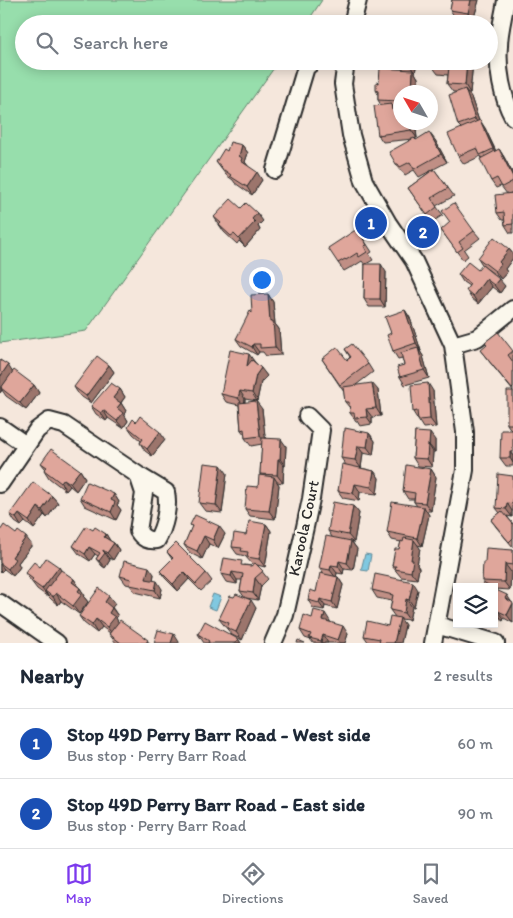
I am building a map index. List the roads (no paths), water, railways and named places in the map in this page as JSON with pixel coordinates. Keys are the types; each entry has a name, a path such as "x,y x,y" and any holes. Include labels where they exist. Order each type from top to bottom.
{"street":[{"path":"354,15 358,0"},
{"path":"506,0 498,46 507,106 513,117"},
{"path":"275,170 305,70"},
{"path":"345,70 344,84 351,135 364,181 388,223 414,261 453,345 465,432 465,470 434,643"},
{"path":"453,345 477,338 513,309"},
{"name":"Karoola Court","path":"273,643 285,615 311,499 321,430 306,416"},
{"path":"0,484 37,430 49,421 64,425 138,475"},
{"path":"0,426 26,446"},
{"path":"0,603 57,643"},
{"path":"437,625 496,643"}],"water":[{"path":"365,554 371,555 368,571 361,570"},
{"path":"213,594 221,597 216,610 208,607"}],"place":[{"name":"Stop 49D Perry Barr Road - West side","path":"371,223"},
{"name":"Stop 49D Perry Barr Road - East side","path":"423,232"}]}
